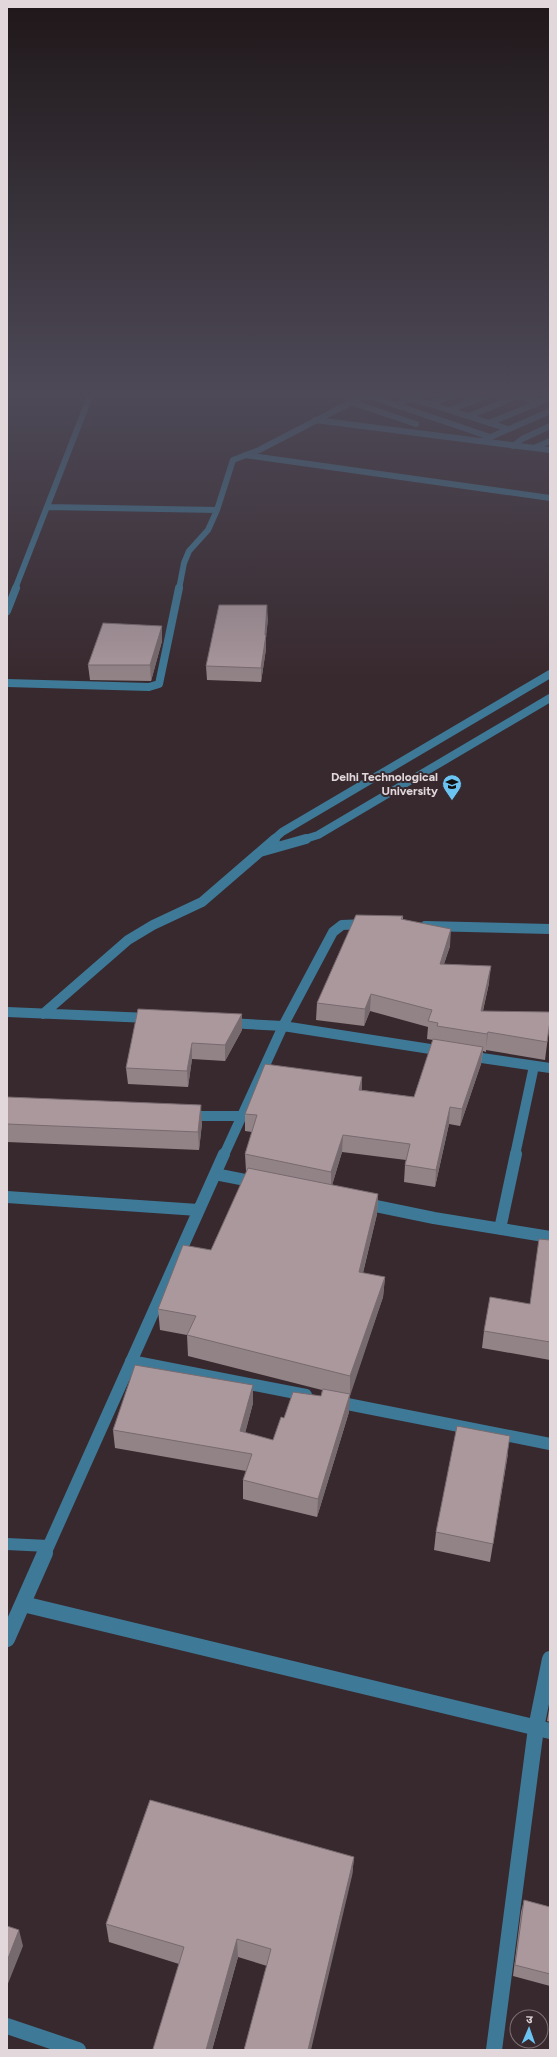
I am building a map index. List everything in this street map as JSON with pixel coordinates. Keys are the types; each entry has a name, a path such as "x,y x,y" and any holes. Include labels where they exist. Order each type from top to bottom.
{"street":[{"path":"7,611 56,487"},
{"path":"7,683 149,687 160,684 184,563 190,550 208,530 217,510 224,487"},
{"path":"472,487 550,498"},
{"path":"48,507 217,510"},
{"path":"43,1014 128,940 153,925 175,916 202,902 282,832 550,674"},
{"path":"259,853 318,835 550,698"},
{"path":"7,1639 198,1210 283,1026 333,932 342,926 349,924 372,924"},
{"path":"419,926 550,929"},
{"path":"7,1012 162,1019"},
{"path":"215,1022 283,1026 550,1068"},
{"path":"500,1229 534,1066"},
{"path":"179,1115 241,1116"},
{"path":"215,1174 269,1185"},
{"path":"7,1196 198,1210"},
{"path":"356,1202 550,1237"},
{"path":"131,1361 550,1444"},
{"path":"7,1544 48,1546"},
{"path":"23,1604 543,1729"},
{"path":"494,2050 543,1729 550,1659"},
{"path":"7,2026 78,2050"}],"building":[{"path":"219,605 267,605 266,635 261,668 206,666"},
{"path":"103,623 162,626 150,665 88,665"},
{"path":"356,915 403,916 401,919 451,929 440,964 491,966 481,1011 550,1012 547,1042 488,1032 487,1034 437,1026 438,1023 428,1021 432,1010 371,994 365,1009 317,1003"},
{"path":"138,1009 242,1014 225,1045 192,1043 187,1071 126,1068"},
{"path":"433,1039 483,1047 462,1109 450,1107 436,1170 405,1165 410,1144 343,1135 331,1172 245,1154 257,1115 245,1114 265,1064 362,1077 359,1090 414,1097"},
{"path":"7,1097 201,1105 198,1132 7,1124"},
{"path":"248,1168 378,1194 359,1272 385,1277 350,1376 187,1335 196,1316 158,1309 183,1245 211,1250"},
{"path":"539,1239 550,1240 550,1342 484,1331 490,1297 530,1304"},
{"path":"135,1365 253,1385 240,1431 273,1440 281,1417 284,1418 293,1392 321,1396 323,1389 350,1394 318,1499 243,1480 252,1454 113,1430"},
{"path":"457,1426 510,1436 493,1544 436,1532"},
{"path":"150,1800 354,1857 308,2050 244,2050 271,1949 237,1939 206,2050 153,2049 184,1947 106,1924"},
{"path":"524,1900 550,1907 550,1974 515,1965"},
{"path":"7,1926 19,1930 7,1961"}],"place":[{"name":"Delhi Technological University","path":"452,801"}]}
